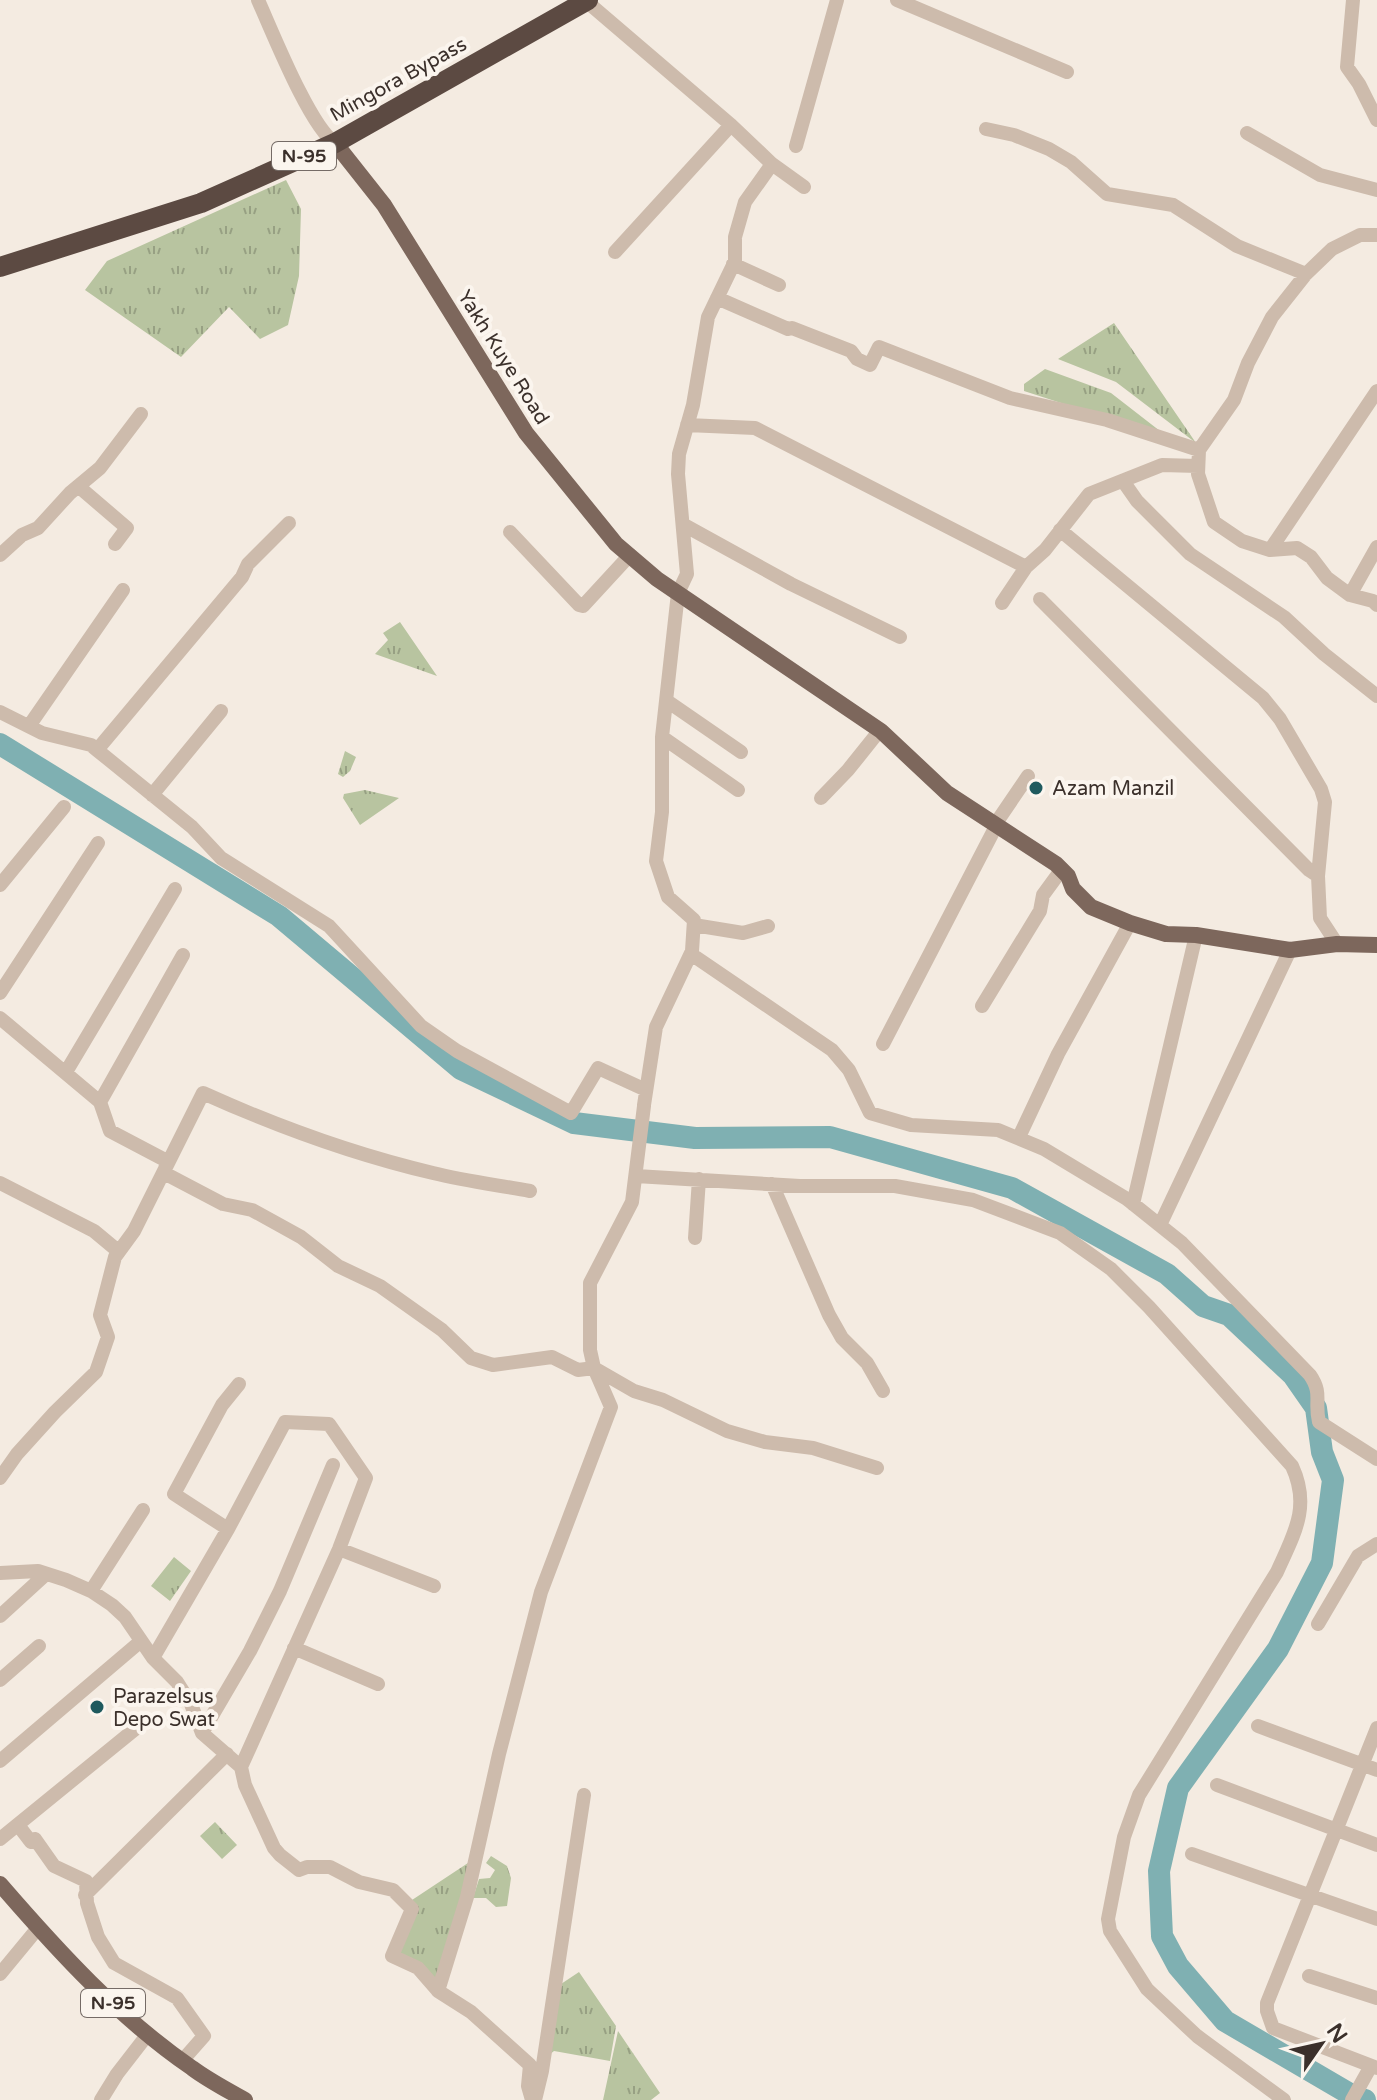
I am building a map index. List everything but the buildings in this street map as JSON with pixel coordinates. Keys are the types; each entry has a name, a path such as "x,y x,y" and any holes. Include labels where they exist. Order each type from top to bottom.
{"highway":[{"name":"Mingora Bypass","path":"0,267 201,203 335,143 587,0"}],"main road":[{"name":"Yakh Kuye Road","path":"335,143 384,205 526,433 616,544 657,579 880,730 947,793 1062,869"},
{"path":"1062,869 1073,889 1091,907 1166,934 1196,935 1290,950 1337,944 1377,945"},
{"name":"N-95","path":"0,1884 95,1988 182,2061 245,2100"}],"street":[{"path":"258,0 300,92 327,138 335,143"},
{"path":"587,0 772,164 804,187"},
{"path":"796,146 837,0"},
{"path":"897,0 1067,72"},
{"path":"1353,0 1347,67 1377,120"},
{"path":"615,252 731,125"},
{"path":"986,129 1014,135 1049,149 1071,162 1107,194 1173,205 1237,246 1306,274"},
{"path":"1247,133 1320,175 1377,190"},
{"path":"438,1991 467,1897 499,1754 541,1592 611,1407 594,1368 590,1350 590,1283 632,1202 656,1027 691,954 694,925 694,920 668,897 656,861 662,812 662,737 678,593 687,574 679,454 708,317 733,264 735,237 745,202 772,164"},
{"path":"1377,235 1360,235 1332,249 1306,274 1272,317 1253,352 1234,400 1199,450 1198,466 1214,522 1242,541 1270,550 1297,548 1311,557 1327,578 1350,595 1377,605"},
{"path":"733,264 779,285"},
{"path":"717,298 788,329 851,351 857,359 870,365 879,347 1010,398 1107,420 1199,450"},
{"path":"1270,550 1377,391"},
{"path":"0,555 22,535 38,528 100,468 141,414"},
{"path":"687,425 755,428 1026,567"},
{"path":"1002,603 1026,567 1045,550 1089,494 1162,465 1198,466"},
{"path":"1123,481 1137,501 1190,554 1284,617 1377,696"},
{"path":"78,486 127,528 115,544"},
{"path":"97,750 242,577 248,564 289,523"},
{"path":"684,525 791,584 900,637"},
{"path":"1060,530 1250,686 1280,719 1321,789 1325,802 1318,876 1320,918 1337,944"},
{"path":"510,532 583,606 630,555"},
{"path":"1350,595 1377,547"},
{"path":"29,726 123,590"},
{"path":"1040,599 1318,876"},
{"path":"667,701 741,752"},
{"path":"152,795 221,711"},
{"path":"0,712 42,733 91,745 192,827 221,858 329,926 421,1026 457,1051 571,1113 598,1068 645,1100"},
{"path":"821,798 880,730"},
{"path":"662,737 738,790"},
{"path":"883,1044 994,826 1028,776"},
{"path":"0,885 64,807"},
{"path":"0,993 98,843"},
{"path":"982,1006 1040,911 1043,895 1062,869"},
{"path":"66,1072 175,889"},
{"path":"1019,1137 1058,1054 1130,923"},
{"path":"694,925 743,933 768,926"},
{"path":"1133,1204 1196,935"},
{"path":"1160,1225 1290,950"},
{"path":"691,954 832,1050 849,1070 870,1113 911,1125 998,1130 1019,1137 1133,1204 1182,1243 1310,1375 1318,1386 1320,1396 1316,1408 1319,1422 1377,1459"},
{"path":"100,1102 183,955"},
{"path":"0,1018 100,1102 110,1131 167,1161"},
{"path":"0,1478 55,1412 96,1372 108,1337 100,1315 118,1251 134,1231 203,1093 294,1129 395,1163 435,1174 530,1191"},
{"path":"167,1161 164,1173 223,1204 252,1210 301,1237 338,1266 380,1286 442,1330 471,1358 493,1365 552,1357 578,1370 594,1368 634,1391 663,1400 727,1431 765,1442 813,1448 877,1468"},
{"path":"636,1171 772,1184 895,1186 938,1193 1012,1213 1060,1233 1111,1269 1149,1307 1292,1466 1302,1501 1293,1537 1269,1585 1139,1795 1124,1837 1108,1919 1110,1931 1147,1989 1197,2036 1284,2100"},
{"path":"695,1238 699,1179"},
{"path":"0,1183 94,1231 118,1251"},
{"path":"772,1184 829,1315 842,1338 867,1363 883,1391"},
{"path":"228,1529 174,1494 222,1405 239,1384"},
{"path":"153,1658 228,1529 285,1422 329,1424 366,1478 339,1549 241,1767"},
{"path":"202,1733 250,1651 280,1591 333,1465"},
{"path":"91,1591 143,1510"},
{"path":"1318,1624 1358,1556 1377,1544"},
{"path":"339,1549 434,1586"},
{"path":"0,1573 38,1571 91,1591 125,1617 153,1658 184,1693 202,1733 241,1767 245,1785 280,1855 299,1870 330,1867 359,1882 393,1890 412,1909 392,1956 418,1968 438,1991 471,2012 530,2065 528,2086 534,2100"},
{"path":"0,1616 46,1574"},
{"path":"0,1761 141,1641"},
{"path":"0,1680 39,1646"},
{"path":"294,1648 378,1684"},
{"path":"0,1839 145,1721"},
{"path":"1258,1726 1377,1770"},
{"path":"1352,2100 1371,2069 1329,2047 1273,2028 1267,2003 1377,1728"},
{"path":"85,1895 227,1754"},
{"path":"1217,1785 1377,1845"},
{"path":"534,2100 542,2071 584,1795"},
{"path":"18,1825 31,1842 35,1839 54,1866 86,1881 85,1895 98,1937 114,1963 177,1998 204,2036 182,2061"},
{"path":"1192,1854 1377,1919"},
{"path":"0,1974 38,1928"},
{"path":"1309,1976 1377,1998"},
{"path":"101,2100 148,2034"}],"green space":[{"path":"286,180 301,209 299,276 288,325 260,339 229,307 181,357 85,290 107,261"},
{"path":"1114,323 1196,443 1116,382 1058,359"},
{"path":"1045,369 1111,393 1169,438 1024,391 1024,384"},
{"path":"400,622 437,676 375,654 388,640 383,633"},
{"path":"345,751 356,757 350,771 343,777 338,774"},
{"path":"365,790 399,798 360,825 343,798 344,794"},
{"path":"174,1557 191,1571 170,1601 151,1586"},
{"path":"215,1822 237,1845 222,1859 200,1836"},
{"path":"491,1856 507,1866 511,1878 507,1906 496,1907 486,1898 473,1898 479,1879 490,1878 495,1870 486,1863"},
{"path":"471,1861 437,1984 399,1955 412,1900"},
{"path":"579,1972 616,2026 610,2061 554,2051 549,2055 558,1986"},
{"path":"618,2031 660,2093 651,2100 603,2100"}],"waterway":[{"path":"0,744 279,916 461,1069 574,1123 695,1138 830,1137 1012,1188 1167,1274 1203,1306 1229,1315 1293,1375 1316,1408 1322,1452 1333,1480 1322,1563 1278,1649 1178,1788 1159,1871 1162,1936 1178,1966 1225,2021 1365,2100"}],"place":[{"name":"Azam Manzil","path":"1036,788"},
{"name":"Parazelsus Depo Swat","path":"97,1707"}]}
